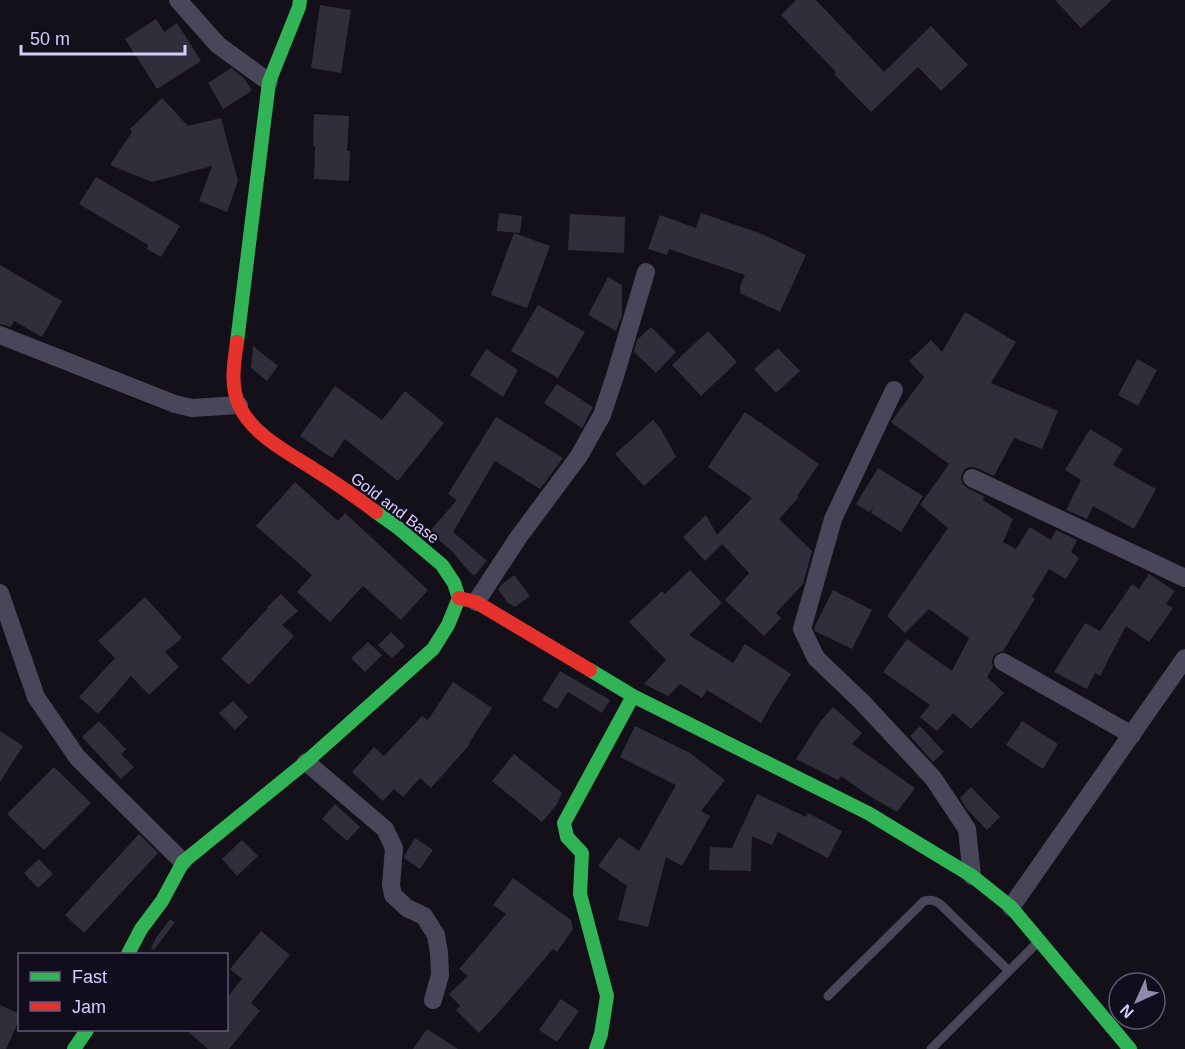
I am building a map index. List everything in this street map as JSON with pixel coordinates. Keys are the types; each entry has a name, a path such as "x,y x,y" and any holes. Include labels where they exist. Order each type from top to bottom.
{"main road":[{"name":"Gold and Base","path":"300,0 269,82 233,370 234,389 247,420 261,434 397,527 442,565 468,600"},
{"path":"129,953 141,929 162,901 183,862 306,762 433,649 468,600 633,696 868,813 972,876 1011,907 1130,1049"},
{"path":"596,1049 601,1034 607,996 580,894 582,853 567,837 564,823 633,696"},
{"path":"74,1049 86,1031"}],"street":[{"path":"178,0 218,45 269,82"},
{"path":"468,600 579,456 602,415 646,272"},
{"path":"0,335 175,404 192,408 239,405"},
{"path":"894,390 833,519 802,629 816,658 862,702 933,778 967,829 972,876"},
{"path":"972,478 1185,578"},
{"path":"0,593 36,697 77,757 183,862"},
{"path":"1011,907 1185,658"},
{"path":"1004,662 1132,735"},
{"path":"306,762 385,829 394,848 391,885 393,895 407,908 424,916 436,935 440,953 440,975 433,1000"}],"lane":[{"path":"828,996 924,901 928,900 935,900 940,904 1009,971"},
{"path":"931,1049 1039,941"}],"building":[{"path":"796,0 816,0 884,72 931,26 968,65 941,91 918,67 871,112 781,15"},
{"path":"1055,0 1112,0 1081,28"},
{"path":"320,5 351,10 341,73 311,68"},
{"path":"156,19 164,32 177,23 201,61 157,89 125,39"},
{"path":"231,68 244,78 251,89 250,92 223,109 208,83"},
{"path":"162,98 188,126 221,118 238,181 227,212 199,201 212,166 152,182 110,165 132,132 130,129"},
{"path":"314,114 349,116 347,151 350,151 349,181 314,179"},
{"path":"96,177 180,226 161,257 147,249 148,245 79,204"},
{"path":"499,213 522,216 520,233 497,231"},
{"path":"701,213 762,234 806,255 780,312 740,293 740,286 745,275 669,249 667,255 648,249 660,215 696,228"},
{"path":"570,214 625,217 624,253 568,250"},
{"path":"514,233 550,246 527,308 491,295"},
{"path":"0,265 62,301 42,337 14,321 11,327 0,324"},
{"path":"608,277 622,285 622,315 616,331 588,315"},
{"path":"538,305 585,332 558,378 511,351"},
{"path":"965,312 1016,342 991,383 1058,411 1042,449 1014,438 994,476 970,467 962,474 963,484 984,496 983,500 1013,519 1003,542 1016,549 1030,527 1051,540 1056,530 1077,540 1071,552 1079,558 1066,579 1049,569 1032,597 1035,599 1003,651 993,657 993,667 987,677 1004,693 971,729 953,713 937,731 920,717 930,705 883,672 907,639 952,671 969,638 929,609 905,633 887,616 948,528 920,505 949,464 891,422 924,377 909,361 931,340 942,352"},
{"path":"651,327 676,352 656,373 634,352 637,340"},
{"path":"708,331 737,362 701,396 672,365"},
{"path":"253,346 278,366 267,381 251,368"},
{"path":"778,348 800,371 776,393 754,369"},
{"path":"486,349 518,370 503,397 470,375"},
{"path":"1137,359 1157,370 1138,406 1118,395"},
{"path":"557,384 593,407 582,428 544,403"},
{"path":"335,386 382,420 405,391 444,423 398,481 345,439 332,458 300,436"},
{"path":"745,412 819,464 797,496 799,497 779,519 812,551 803,584 776,613 781,618 764,636 725,600 749,573 722,544 705,561 683,537 706,515 717,535 752,498 708,467"},
{"path":"496,417 563,458 540,489 495,461 453,532 487,561 474,576 453,552 429,532 457,500 448,494"},
{"path":"653,420 661,429 676,457 644,486 615,454"},
{"path":"1090,429 1123,449 1113,465 1156,489 1134,529 1093,506 1087,519 1066,510 1081,480 1065,470"},
{"path":"878,468 923,496 901,532 871,513 874,507 869,512 856,504"},
{"path":"295,482 338,521 345,513 428,590 401,620 363,586 330,622 297,592 312,575 256,526"},
{"path":"690,570 722,603 689,635 733,663 745,644 791,674 761,723 707,690 702,698 680,684 668,696 644,684 666,660 629,622 662,591 665,594"},
{"path":"1149,574 1175,591 1166,604 1173,608 1149,642 1126,626 1100,676 1095,673 1087,689 1054,672 1085,623 1100,631 1132,584 1139,589"},
{"path":"514,575 530,596 515,607 508,603 498,589"},
{"path":"833,590 872,610 852,649 815,631 814,628"},
{"path":"281,594 298,611 282,625 294,636 249,685 221,659"},
{"path":"145,597 182,638 165,652 179,667 149,695 131,676 98,714 79,697 115,658 98,641"},
{"path":"391,632 405,646 392,658 378,645"},
{"path":"368,642 382,655 365,672 351,658"},
{"path":"560,671 610,700 602,713 568,692 557,709 542,700"},
{"path":"453,682 492,708 470,744 431,788 420,778 403,797 394,789 383,801 352,772 374,747 384,756 422,716 428,720"},
{"path":"233,701 248,717 235,730 219,713"},
{"path":"833,707 862,733 852,744 915,788 897,812 841,776 838,780 796,759 820,722"},
{"path":"99,721 126,749 121,754 134,767 121,779 82,737"},
{"path":"1022,721 1058,744 1043,769 1006,745"},
{"path":"635,726 690,753 725,780 701,811 710,816 682,866 666,857 648,927 618,920 627,886 598,866 619,837 639,851 676,785 620,757"},
{"path":"920,726 944,752 933,762 910,736"},
{"path":"0,731 23,746 0,782"},
{"path":"514,754 562,793 557,804 542,822 492,781"},
{"path":"54,767 91,803 44,850 7,814"},
{"path":"971,787 1000,817 987,830 966,808 960,798"},
{"path":"757,794 806,817 808,813 842,831 828,858 778,832 772,845 752,836 751,871 709,870 710,847 732,848"},
{"path":"335,804 360,827 347,841 322,819"},
{"path":"139,834 158,853 84,933 65,915"},
{"path":"415,838 433,850 420,869 404,858"},
{"path":"242,840 258,856 237,876 222,859"},
{"path":"39,859 53,874 38,888 24,873"},
{"path":"513,878 571,920 573,929 557,952 553,949 479,1033 456,1010 460,1006 449,994 468,976 459,969 506,914 493,905"},
{"path":"170,919 175,922 154,950 151,948 156,938"},
{"path":"261,931 290,955 251,1003 260,1011 229,1049 208,1049 187,1031 228,1031 228,996 242,979 230,969"},
{"path":"561,999 579,1011 557,1042 539,1030"},
{"path":"0,1005 18,1013 18,1022 6,1049 0,1049"},
{"path":"427,1029 458,1049 413,1049"}],"traffic: fast":[{"path":"237,342 269,82 300,0"},
{"path":"129,953 141,929 162,901 183,862 306,762 433,649 448,625 459,598 454,583 442,565 376,512"},
{"path":"590,670 633,696 868,813 972,876 1011,907 1130,1049"},
{"path":"596,1049 601,1034 607,996 580,894 582,853 567,837 564,823 633,696"},
{"path":"74,1049 86,1031"}],"traffic: jam":[{"path":"237,342 234,390 245,416 272,442 376,512"},
{"path":"459,598 476,602 590,670"}]}
